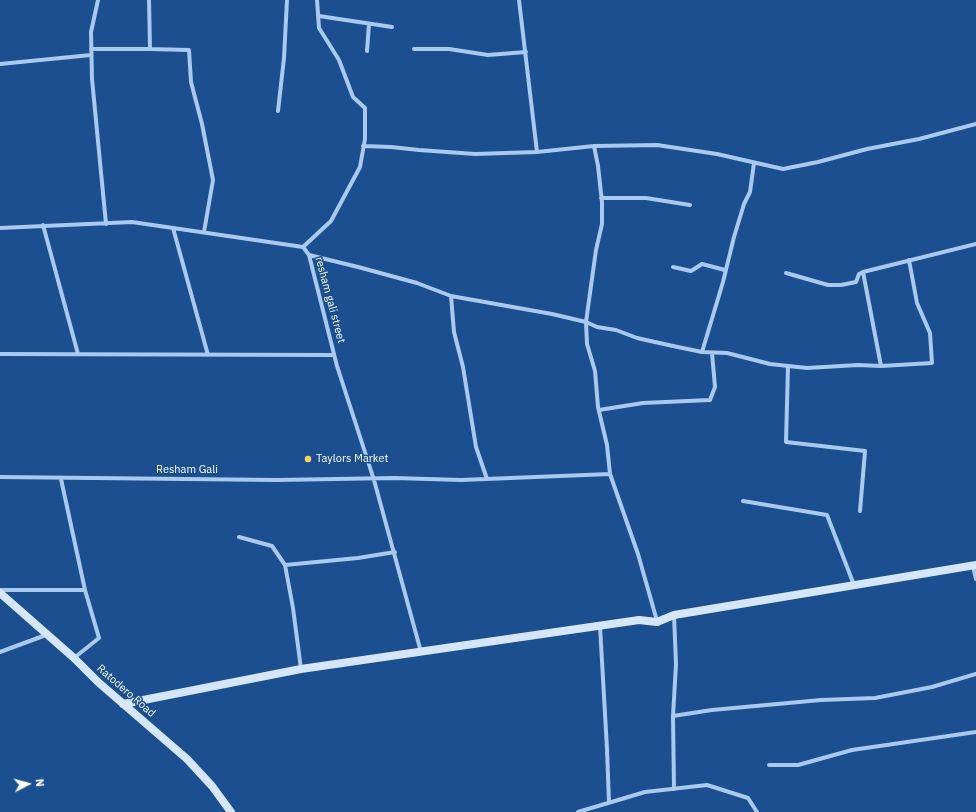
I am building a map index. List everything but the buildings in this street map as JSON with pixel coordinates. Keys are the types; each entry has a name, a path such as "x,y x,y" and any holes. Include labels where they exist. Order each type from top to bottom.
{"main road":[{"path":"123,704 301,669 639,620 657,622 674,615 974,566"},
{"name":"Ratodero Road","path":"0,593 74,658 123,704 187,759 212,786 231,812"}],"street":[{"path":"98,0 91,32 91,56 106,224"},
{"path":"149,0 150,49"},
{"path":"278,111 284,58 287,0"},
{"path":"303,246 331,221 360,167 363,146 365,108 353,97 339,60 319,28 320,16 317,0"},
{"path":"519,0 537,152"},
{"path":"320,16 392,27"},
{"path":"367,51 369,24"},
{"path":"414,49 449,49 488,55 526,52"},
{"path":"91,50 189,50 191,82 202,124 213,180 204,232"},
{"path":"0,64 91,56"},
{"path":"363,146 475,154 537,152 594,146 657,145 717,154 783,169 818,162 866,148 919,139 976,124"},
{"path":"594,146 598,166 602,224 596,250 586,322 587,344 595,371 598,410 607,445 610,474 638,554 657,622"},
{"path":"702,352 744,204 750,192 754,163"},
{"path":"601,198 646,198 690,205"},
{"name":"resham gali street","path":"0,228 132,222 303,246 309,255 334,355 374,480 422,652"},
{"path":"43,225 78,354"},
{"path":"173,228 208,355"},
{"path":"786,273 828,285 841,285 856,282 859,274 863,272 976,244"},
{"path":"309,255 417,283 452,296 552,314 586,322 597,327 616,330 637,338 702,352 727,353 770,364 807,368 932,363 930,333 917,303 910,260"},
{"path":"673,267 691,271 702,264 725,270"},
{"path":"863,272 881,366"},
{"path":"452,296 454,332 463,367 476,447 487,479"},
{"path":"598,410 643,403 710,400 715,387 712,353"},
{"path":"0,354 334,355"},
{"path":"788,366 786,442 865,451 860,511"},
{"name":"Resham Gali","path":"0,477 62,479 374,480 395,478 461,480 610,474"},
{"path":"62,479 85,590 99,638 74,658"},
{"path":"743,501 827,515 855,585"},
{"path":"240,537 272,546 285,565 293,608 301,669"},
{"path":"285,565 358,558 395,552"},
{"path":"974,566 976,579"},
{"path":"0,590 85,590"},
{"path":"674,615 676,664 673,716 674,789"},
{"path":"600,626 609,802"},
{"path":"0,652 46,635"},
{"path":"673,716 712,710 821,700 875,698 932,687 976,674"},
{"path":"769,765 798,765 852,750 976,732"},
{"path":"578,812 644,792 707,785 748,798 757,812"}],"place":[{"name":"Taylors Market","path":"308,459"}]}
